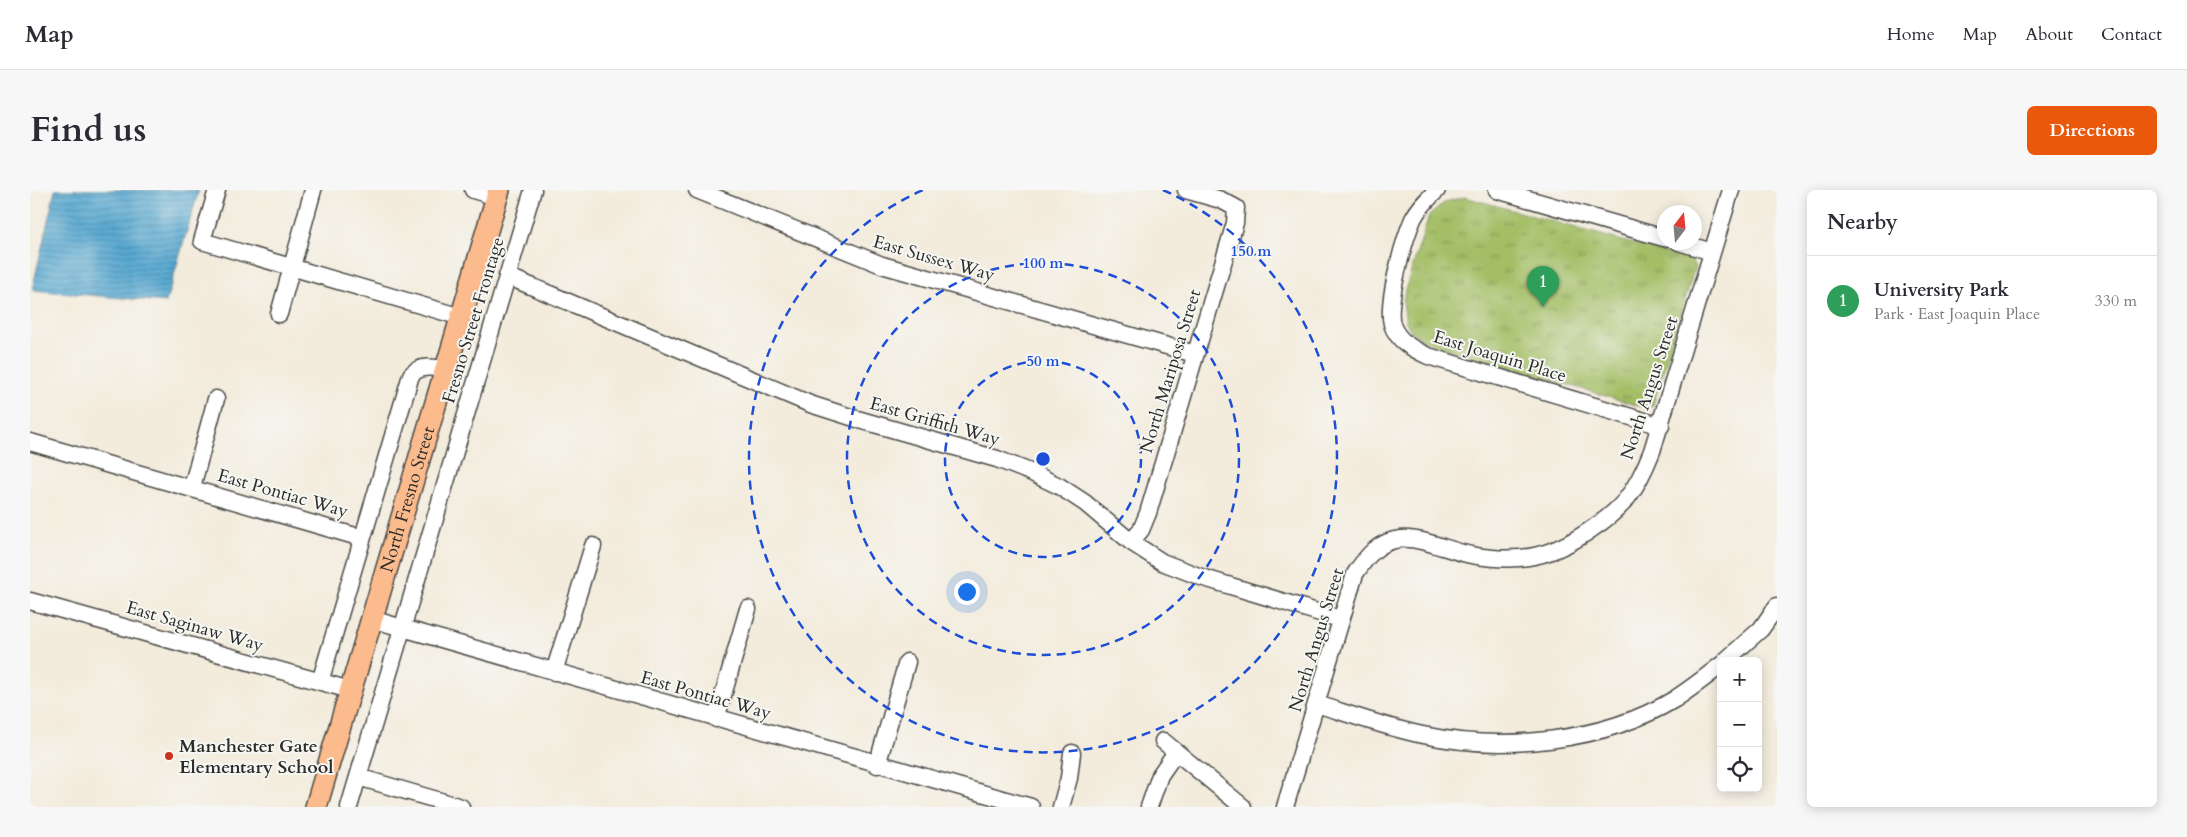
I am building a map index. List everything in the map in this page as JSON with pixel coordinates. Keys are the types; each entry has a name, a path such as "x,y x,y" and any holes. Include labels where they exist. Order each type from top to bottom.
{"main road":[{"name":"North Fresno Street","path":"316,807 370,619 498,194"}],"street":[{"path":"217,190 202,241 461,317"},
{"path":"279,314 313,190"},
{"path":"473,190 498,194"},
{"name":"Fresno Street Frontage","path":"349,807 533,190"},
{"name":"East Sussex Way","path":"697,190 882,265 1195,354"},
{"name":"North Mariposa Street","path":"1131,542 1148,514 1235,223 1236,208 1221,200 1186,190"},
{"name":"East Joaquin Place","path":"1437,190 1424,201 1413,219 1392,290 1390,307 1392,323 1398,336 1411,348 1428,356 1660,426"},
{"path":"1497,190 1657,236"},
{"name":"North Angus Street","path":"1285,807 1317,704 1340,619 1355,574 1367,556 1381,544 1401,539 1416,540 1453,552 1506,558 1538,556 1561,548 1576,540 1604,521 1624,502 1641,476 1660,426 1731,190"},
{"path":"1702,249 1712,252"},
{"name":"East Griffith Way","path":"507,276 810,404 857,420 997,459 1030,472 1058,486 1084,503 1131,542 1162,562 1201,578 1340,619"},
{"path":"320,682 411,375 425,367 445,369"},
{"name":"East Pontiac Way","path":"192,487 216,399"},
{"name":"East Pontiac Way","path":"30,442 192,487 362,538"},
{"path":"554,672 592,546"},
{"name":"East Saginaw Way","path":"30,601 350,690"},
{"path":"1730,657 1761,629 1777,606"},
{"path":"716,719 748,609"},
{"name":"East Pontiac Way","path":"370,619 877,765 1030,807"},
{"path":"877,765 907,662"},
{"path":"1317,704 1424,735 1478,743 1536,742 1582,735 1627,721 1674,699 1717,668"},
{"path":"1163,741 1243,807"},
{"path":"1149,807 1160,775 1176,752"},
{"path":"1060,807 1069,778 1072,753"},
{"path":"358,777 461,807"}],"green space":[{"path":"1465,197 1691,260 1695,267 1653,405 1646,408 1430,344 1411,331 1406,322 1403,302 1405,290 1429,216 1445,202"}],"water":[{"path":"55,190 199,190 166,302 32,290"}],"place":[{"name":"University Park","path":"1543,307"},
{"name":"Manchester Gate Elementary School","path":"169,756"}]}
